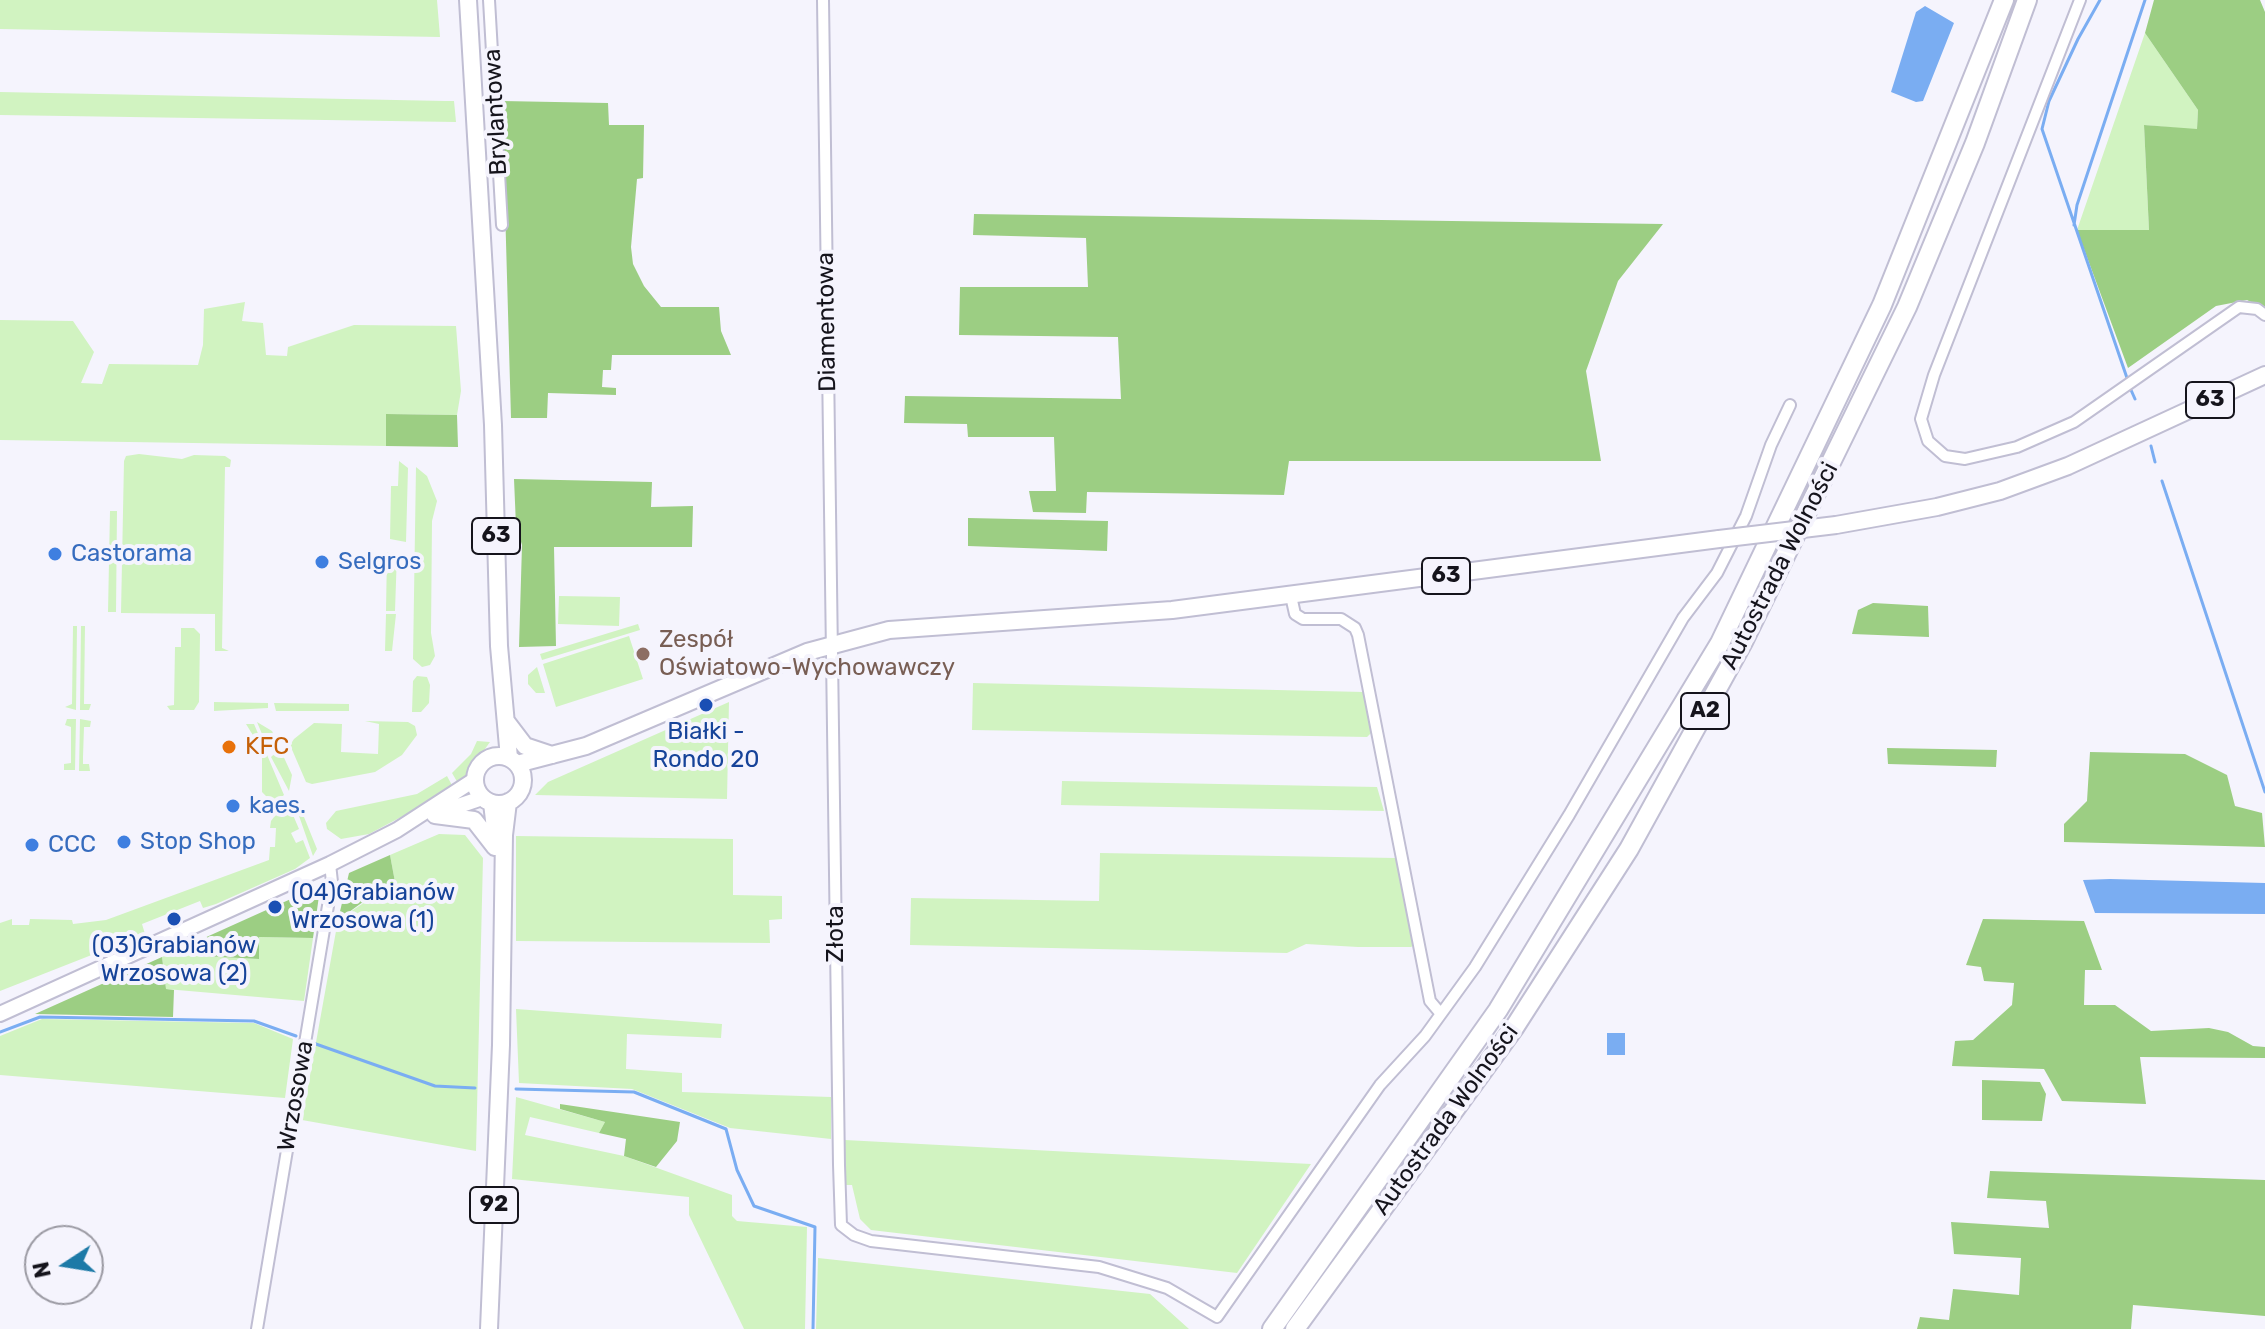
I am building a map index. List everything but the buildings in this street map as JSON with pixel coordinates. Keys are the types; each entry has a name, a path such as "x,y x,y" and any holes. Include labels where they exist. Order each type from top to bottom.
{"highway":[{"name":"Autostrada Wolności","path":"1272,1329 1498,1010 1720,643 1882,305 2004,0"},
{"name":"Autostrada Wolności","path":"1295,1329 1514,1028 1629,849 1690,739 1743,642 1907,307 1975,143 2027,0"}],"main road":[{"name":"63","path":"468,0 493,425 499,646 505,719 513,761 522,784"},
{"name":"63","path":"491,757 513,761 555,756 586,746 832,643 924,625 1172,610 1836,525 1937,507 2013,486 2068,466 2265,375"},
{"name":"63","path":"474,780 480,765 491,757 495,738 499,646"},
{"path":"505,719 525,746 555,756"},
{"name":"63","path":"494,801 586,746"},
{"path":"397,830 474,780 494,801"},
{"path":"0,1014 330,864 397,830 435,815 494,801"},
{"name":"92","path":"494,801 498,1081"},
{"name":"92","path":"489,1329 504,835 494,801"},
{"path":"435,815 463,816 474,820 496,849"}],"street":[{"name":"Brylantowa","path":"489,0 502,225"},
{"name":"Diamentowa","path":"823,0 832,643"},
{"path":"2080,0 1934,375 1921,419 1928,441 1945,456 1965,459 2017,447 2074,422 2239,307 2257,309 2265,315"},
{"path":"1291,596 1295,614 1303,619 1341,619 1355,628 1358,635 1430,1001 1441,1014 1569,815 1683,618 1717,573 1746,516 1771,445 1790,405"},
{"name":"Złota","path":"832,643 841,1225 854,1235 871,1241 1099,1267 1167,1288 1217,1317 1380,1085 1441,1014"},
{"name":"Wrzosowa","path":"257,1329 332,882 330,864"}],"green space":[{"path":"0,0 437,0 440,37 0,29"},
{"path":"2154,0 2260,0 2265,12 2265,309 2247,300 2216,306 2128,368 2077,230 2149,230 2144,125 2197,129 2198,110 2145,33"},
{"path":"2145,33 2198,110 2197,130 2144,125 2149,230 2077,230"},
{"path":"0,92 454,101 456,122 0,115"},
{"path":"502,101 608,103 609,125 644,125 643,178 637,179 631,247 633,264 644,286 661,307 719,307 721,331 731,355 612,355 611,370 603,370 602,387 616,388 616,395 548,393 547,418 511,418"},
{"path":"974,214 1663,224 1618,281 1586,371 1601,461 1289,461 1284,495 1087,492 1086,513 1033,512 1029,491 1056,491 1054,437 968,437 967,424 904,423 905,396 1121,399 1118,337 959,335 960,287 1088,287 1086,238 973,235"},
{"path":"245,302 242,321 263,323 266,355 287,356 288,347 354,325 456,326 461,391 457,415 386,414 386,446 0,440 0,320 73,321 94,352 81,383 102,384 109,364 198,365 203,345 204,309"},
{"path":"386,414 457,415 458,447 386,446"},
{"path":"139,454 182,459 194,455 225,456 231,460 230,467 225,467 222,648 229,651 215,651 215,614 121,613 124,461 126,456"},
{"path":"399,461 408,468 406,542 390,539 391,486 398,486"},
{"path":"416,467 427,476 437,501 432,521 431,633 435,656 430,665 422,667 413,659"},
{"path":"514,479 652,482 651,507 693,506 692,547 554,547 556,646 519,647 522,545 516,526"},
{"path":"110,511 117,511 116,612 108,612"},
{"path":"968,518 1108,521 1107,551 968,546"},
{"path":"387,552 397,553 395,611 386,611"},
{"path":"559,596 620,597 619,626 558,624"},
{"path":"1873,603 1928,606 1929,637 1852,634 1858,610"},
{"path":"386,614 396,614 392,651 385,651"},
{"path":"638,624 640,630 542,660 540,654"},
{"path":"73,626 77,626 76,710 65,707 72,704"},
{"path":"81,626 85,626 84,704 91,704 89,710 80,710"},
{"path":"181,628 194,628 200,634 199,702 194,710 170,710 167,706 174,705 175,647 181,647"},
{"path":"629,636 643,679 556,707 543,664"},
{"path":"537,667 545,693 536,693 528,684 528,675"},
{"path":"417,676 427,677 429,703 421,712 412,712 413,681"},
{"path":"973,683 1364,692 1372,732 1367,737 972,730"},
{"path":"214,702 268,703 268,708 214,711"},
{"path":"729,702 727,799 535,795 548,782"},
{"path":"274,703 349,704 349,711 276,711"},
{"path":"67,719 76,719 75,770 64,770 64,764 71,763 71,727 65,725"},
{"path":"80,719 91,721 90,727 84,727 83,757 83,764 89,764 90,771 79,771"},
{"path":"365,721 408,722 415,726 417,735 402,755 375,772 312,784 306,782 290,745 294,739 314,723 342,724 341,752 378,754 379,724"},
{"path":"257,722 272,731 278,744 267,746"},
{"path":"246,724 254,724 284,795 279,799 269,799 262,792 262,750"},
{"path":"477,741 490,742 459,785 452,773 471,754"},
{"path":"1887,748 1997,750 1996,767 1888,764"},
{"path":"280,749 292,775 289,791 271,757"},
{"path":"2090,752 2185,754 2227,775 2235,806 2262,813 2265,847 2064,842 2064,824 2087,801"},
{"path":"447,776 454,789 369,834 341,839 327,829 326,823 336,811 417,794"},
{"path":"1062,781 1377,787 1384,811 1061,805"},
{"path":"290,808 299,829 291,833 296,843 303,840 310,858 295,869 216,904 203,908 200,901 142,924 145,934 0,991 0,923 12,919 12,925 29,925 30,919 72,920 73,924 106,920 269,860 270,847 275,847 276,828 270,828 271,821 277,813"},
{"path":"298,813 304,817 317,849 313,856"},
{"path":"439,834 465,835 483,858 476,1151 302,1120 338,920 395,882 390,855"},
{"path":"516,836 733,839 733,895 782,896 782,919 769,920 770,943 516,941"},
{"path":"1100,853 1396,858 1416,944 1411,947 1358,947 1306,944 1287,953 910,945 911,898 1099,901"},
{"path":"390,855 395,882 338,920 349,873"},
{"path":"313,889 320,889 313,938 259,937 259,959 202,956 202,939"},
{"path":"1983,919 2084,921 2102,970 2085,970 2084,1005 2115,1005 2151,1031 2209,1028 2228,1032 2253,1046 2265,1047 2265,1058 2140,1057 2146,1104 2062,1101 2044,1069 1952,1066 1955,1041 1973,1040 2012,1005 2014,983 1984,981 1981,967 1966,965"},
{"path":"259,937 313,938 304,1001 166,989 162,957 202,939 202,956 258,959"},
{"path":"162,957 166,989 174,990 173,1017 35,1014"},
{"path":"516,1009 722,1024 721,1038 627,1034 626,1069 682,1073 682,1092 831,1097 831,1139 730,1128 632,1089 519,1083"},
{"path":"42,1019 254,1023 293,1039 285,1098 0,1075 0,1036"},
{"path":"1982,1080 2040,1082 2046,1094 2042,1121 1982,1120"},
{"path":"516,1097 605,1122 599,1133 530,1117 525,1135 624,1156 732,1195 732,1216 737,1221 807,1227 805,1329 744,1329 689,1215 689,1197 512,1179"},
{"path":"560,1104 680,1122 677,1141 656,1167 624,1156 626,1139 599,1133 605,1122 560,1109"},
{"path":"845,1140 1311,1164 1237,1273 871,1230 860,1219 852,1185 845,1185"},
{"path":"1990,1171 2265,1180 2265,1316 2133,1305 2131,1329 1917,1329 1920,1317 1949,1320 1953,1289 2019,1295 2021,1258 1954,1254 1951,1222 2049,1228 2046,1201 1987,1198"},
{"path":"818,1258 1150,1294 1189,1329 816,1329"}],"water":[{"path":"1925,6 1954,23 1923,101 1916,102 1891,92 1916,12"},
{"path":"2083,880 2265,883 2265,914 2095,913"},
{"path":"1607,1033 1625,1033 1625,1055 1607,1055"}],"waterway":[{"path":"2100,0 2049,101 2042,129 2127,378"},
{"path":"2074,225 2077,205 2145,0"},
{"path":"2131,390 2135,399"},
{"path":"2151,446 2155,462"},
{"path":"2162,481 2265,792"},
{"path":"0,1032 40,1017 254,1021 296,1036"},
{"path":"313,1043 435,1086 475,1088"},
{"path":"516,1089 634,1092 726,1129 737,1170 754,1206 815,1227 813,1329"}],"place":[{"name":"Castorama","path":"55,554"},
{"name":"Selgros","path":"322,562"},
{"name":"Zespół Oświatowo-Wychowawczy","path":"643,654"},
{"name":"Białki - Rondo 20","path":"706,705"},
{"name":"KFC","path":"229,747"},
{"name":"kaes.","path":"233,806"},
{"name":"Stop Shop","path":"124,842"},
{"name":"CCC","path":"32,845"},
{"name":"(04)Grabianów Wrzosowa (1)","path":"275,907"},
{"name":"(03)Grabianów Wrzosowa (2)","path":"174,919"}]}
